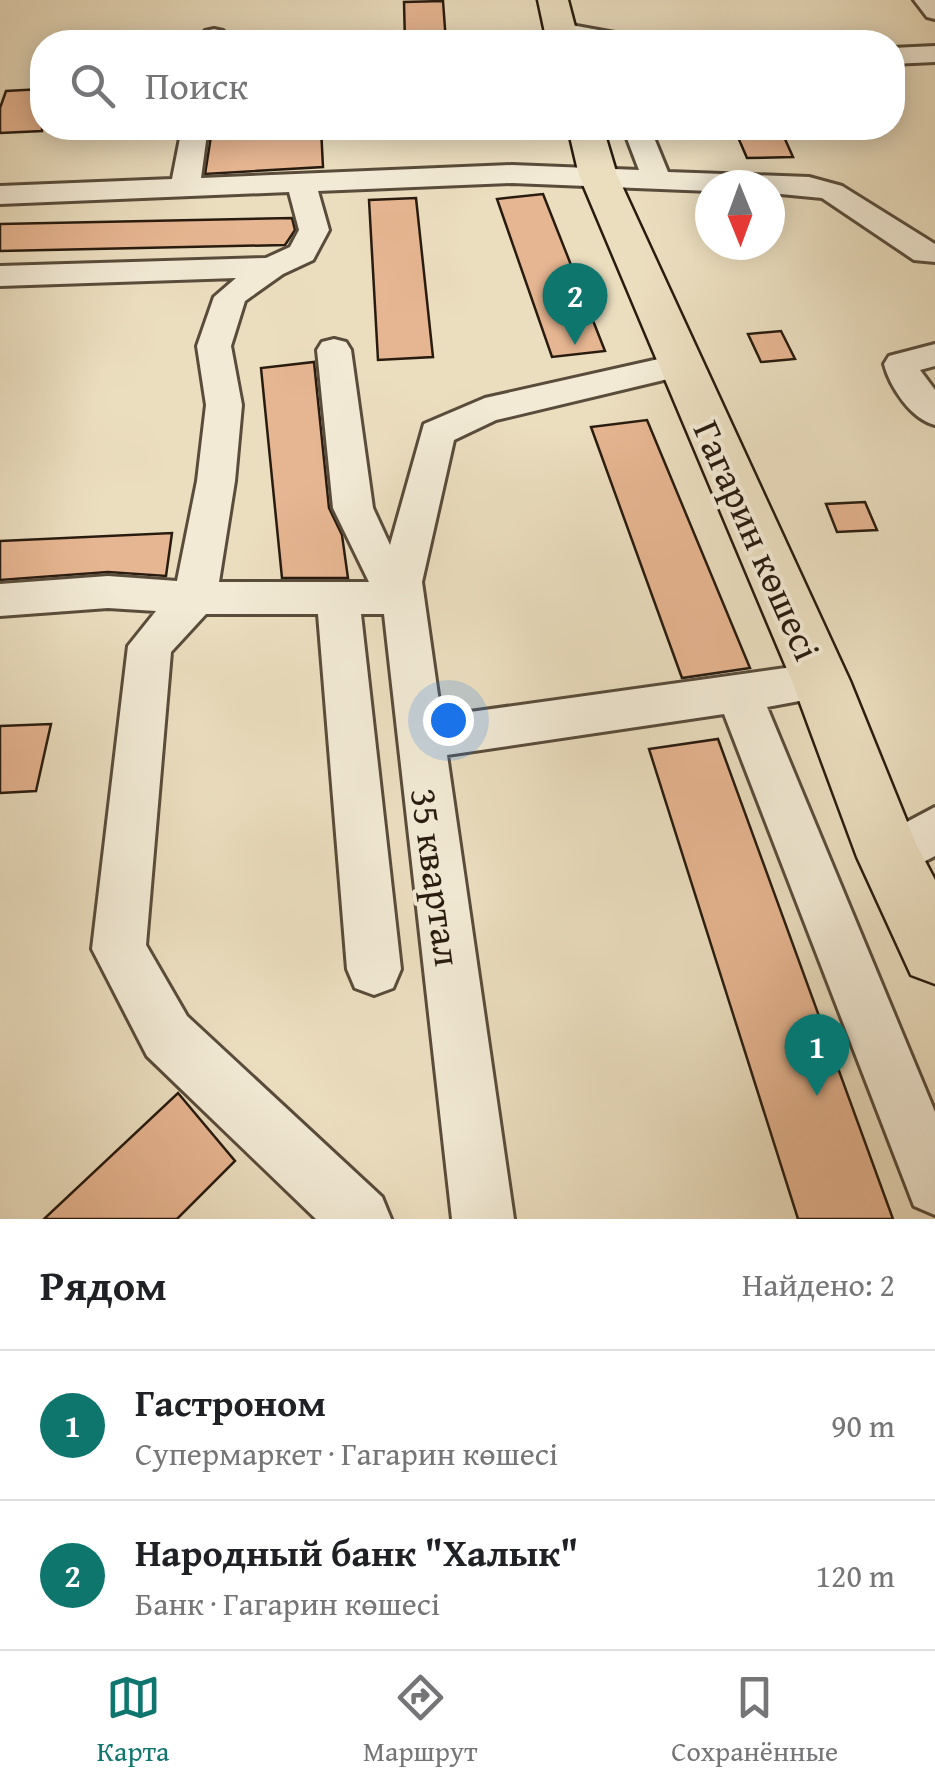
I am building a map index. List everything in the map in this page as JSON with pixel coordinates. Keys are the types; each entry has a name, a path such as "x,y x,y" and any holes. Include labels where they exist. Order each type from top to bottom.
{"highway":[{"name":"Гагарин көшесі","path":"592,151 681,365 821,681 889,857 935,952"}],"street":[{"path":"926,0 935,12"},
{"path":"905,55 935,54"},
{"path":"186,188 193,140"},
{"path":"642,140 656,178"},
{"path":"0,196 512,174 592,151 656,178 809,186 832,192 932,257"},
{"path":"300,183 314,230 302,253 272,267 230,297 214,346 224,404 216,481 195,598 150,646 119,949 167,1036 360,1219"},
{"path":"1,281 272,267"},
{"path":"334,350 353,508 375,558 402,598"},
{"path":"935,355 901,364 905,378 935,413"},
{"name":"35 квартал","path":"484,1219 401,582 436,433 485,410 681,365"},
{"path":"0,600 108,592 195,598 402,598"},
{"path":"338,598 374,969"},
{"path":"419,739 821,681"},
{"path":"738,693 935,1185"},
{"path":"889,857 935,829"}],"building":[{"path":"443,1 445,30 405,30 404,2"},
{"path":"30,90 30,132 0,133 0,108 6,91"},
{"path":"210,140 322,140 323,167 205,174"},
{"path":"739,140 785,140 793,157 747,158"},
{"path":"543,194 605,351 552,357 497,199"},
{"path":"416,198 433,357 378,360 369,200"},
{"path":"292,218 295,230 285,245 0,251 0,224"},
{"path":"781,331 795,359 761,362 748,334"},
{"path":"314,362 329,508 342,535 348,578 282,578 261,368"},
{"path":"647,420 750,668 682,678 591,427"},
{"path":"865,502 877,530 837,532 826,504"},
{"path":"172,533 166,576 108,572 0,580 0,541"},
{"path":"51,724 36,791 0,793 0,726"},
{"path":"718,739 893,1219 798,1219 649,749"},
{"path":"178,1093 235,1161 177,1219 44,1219"}],"place":[{"name":"Народный банк \"Халык\"","path":"575,345"},
{"name":"Гастроном","path":"817,1096"}]}
